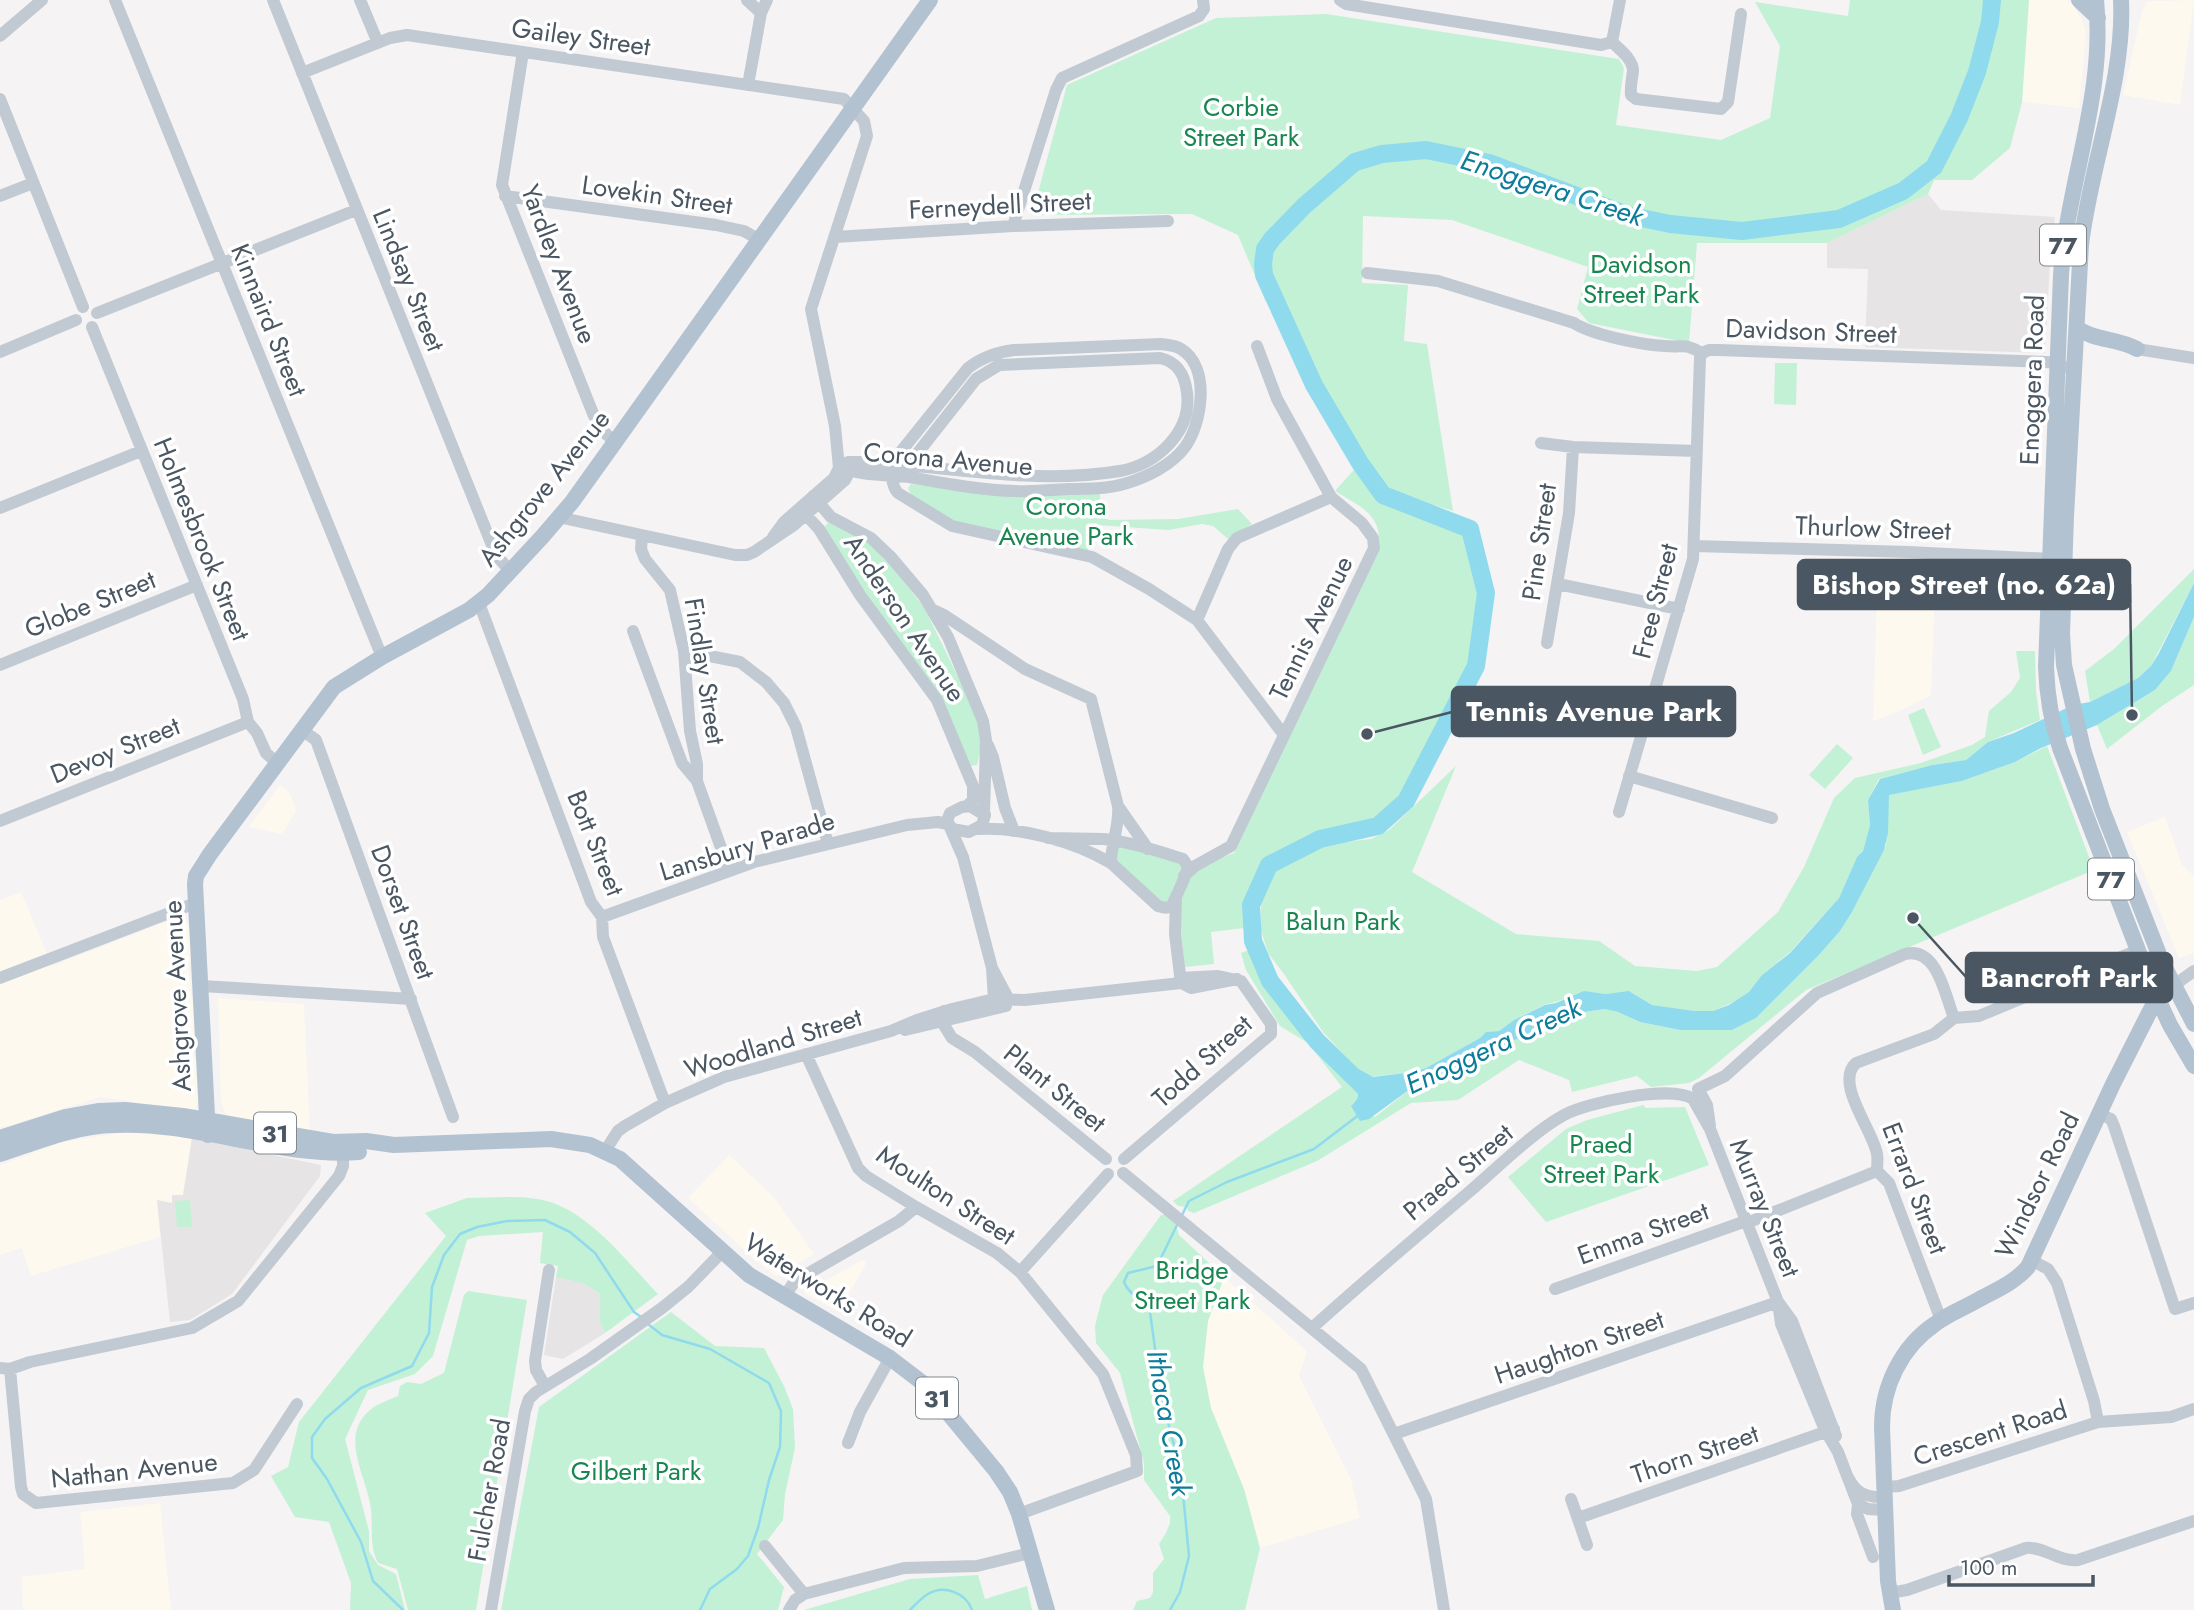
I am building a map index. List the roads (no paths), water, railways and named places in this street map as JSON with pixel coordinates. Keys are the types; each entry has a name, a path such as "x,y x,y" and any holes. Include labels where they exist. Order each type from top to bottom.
{"main road":[{"name":"Ashgrove Avenue","path":"208,1128 196,876 334,687 479,603 512,572 615,442 930,0"},
{"path":"2079,0 2098,18"},
{"name":"Enoggera Road","path":"2096,0 2096,65 2091,103 2062,253 2047,682 2052,719 2065,759 2138,950"},
{"name":"Enoggera Road","path":"2121,0 2122,19 2106,117 2083,225 2062,652 2083,749 2106,819 2173,986"},
{"path":"2122,19 2135,0"},
{"path":"2077,332 2123,342 2137,349"},
{"name":"77","path":"2138,950 2158,1000 2194,1066"},
{"name":"Windsor Road","path":"1894,1610 1889,1593 1882,1418 1892,1374 1900,1360 1927,1330 2017,1279 2031,1260 2099,1114 2158,1000 2173,986"},
{"name":"77","path":"2173,986 2194,1024"},
{"name":"Waterworks Road","path":"0,1138 65,1117 98,1111 151,1112 208,1128"},
{"name":"Waterworks Road","path":"0,1154 60,1134 103,1125 208,1128 308,1139 366,1151 394,1144 551,1139 575,1141 605,1151 638,1173 749,1275 890,1358 932,1392 1003,1481 1019,1514 1047,1610"}],"street":[{"path":"0,36 42,0"},
{"name":"Kinnaird Street","path":"115,0 382,657"},
{"name":"Lindsay Street","path":"272,0 495,555 512,572"},
{"path":"360,0 378,43"},
{"path":"747,0 761,13"},
{"path":"748,85 761,13 767,0"},
{"path":"1013,226 1062,78 1199,16 1204,9 1203,0"},
{"path":"1612,42 1620,0"},
{"path":"1343,2 1601,46 1612,42"},
{"path":"1612,42 1631,61 1633,67 1630,90 1636,99 1721,109 1728,102 1744,23"},
{"name":"Gailey Street","path":"302,73 390,38 407,35 844,99 854,110"},
{"name":"Yardley Avenue","path":"523,52 502,176 505,196 594,416 605,433 615,442"},
{"path":"0,99 83,307"},
{"path":"558,517 741,555 754,552 773,537 784,522 816,500 846,467 846,449 835,426 811,309 867,136 864,121 854,110"},
{"path":"0,196 33,183"},
{"name":"Lovekin Street","path":"505,196 716,225 744,231 758,239"},
{"path":"97,313 356,210"},
{"name":"Ferneydell Street","path":"835,237 1013,226 1168,221"},
{"name":"Davidson Street","path":"1367,273 1438,281 1574,323 1584,330 1664,346 1687,345 1702,354 1709,350 1719,350 2057,363"},
{"path":"83,307 92,307 97,313 97,320 92,327 83,327 76,320 77,312 83,307"},
{"path":"0,352 76,320"},
{"name":"Holmesbrook Street","path":"92,327 243,699 248,722 257,733 266,753 277,764"},
{"path":"2075,377 2057,363 2066,356 2067,347 2077,332"},
{"name":"Corona Avenue","path":"846,467 898,469 966,486 1030,491 1106,488 1128,483 1171,461 1185,448 1198,425 1201,394 1199,379 1188,355 1173,345 1150,351 1008,351 979,360 968,368 902,450 898,469"},
{"name":"Tennis Avenue","path":"1184,876 1230,847 1374,548 1373,538 1362,523 1331,497 1277,399 1257,346"},
{"path":"2137,349 2194,358"},
{"name":"Free Street","path":"1619,812 1695,546 1702,354"},
{"path":"1541,443 1573,447 1697,451"},
{"name":"Pine Street","path":"1547,643 1569,513 1573,447"},
{"path":"0,508 141,451"},
{"path":"898,469 896,491 948,524 1100,559 1197,620 1284,735"},
{"path":"1197,620 1228,549 1237,538 1331,497"},
{"name":"Anderson Avenue","path":"816,500 827,514 871,538 880,546 919,590 948,637 982,715 986,742 985,815"},
{"name":"Anderson Avenue","path":"802,512 821,532 860,594 937,700 974,792 973,801 963,807"},
{"name":"Anderson Avenue","path":"821,532 825,521 837,521"},
{"name":"Findlay Street","path":"642,536 641,549 645,559 670,590 684,651 697,781"},
{"name":"Thurlow Street","path":"1695,546 2050,559"},
{"path":"1558,584 1679,609"},
{"name":"Globe Street","path":"0,665 197,585"},
{"name":"Bott Street","path":"479,603 591,902 602,917 603,937 665,1102"},
{"path":"933,611 944,615 1025,669 1091,699 1118,806 1119,820 1112,840 1111,863"},
{"path":"948,637 953,629 971,634"},
{"name":"Findlay Street","path":"633,631 681,763 697,781 729,870"},
{"path":"684,651 740,662 766,682 784,703 796,727 828,844"},
{"name":"Devoy Street","path":"0,821 248,722"},
{"name":"Dorset Street","path":"302,730 316,740 453,1117"},
{"name":"Anderson Avenue","path":"986,742 993,757 1005,808 1014,831"},
{"path":"966,769 977,774 984,768"},
{"path":"1629,776 1772,818"},
{"path":"1118,806 1149,850"},
{"path":"1001,1002 962,857 947,820 950,813 963,807 975,808 1014,831"},
{"name":"Lansbury Parade","path":"907,825 963,807"},
{"path":"962,857 965,840 984,822 985,815"},
{"name":"Lansbury Parade","path":"602,917 729,870 907,825 938,822 948,825"},
{"path":"948,825 960,832 1014,831 1048,838 1112,840 1184,860 1187,865 1174,903 1169,907 1158,906"},
{"path":"1048,838 1111,863 1158,906 1167,916 1175,934"},
{"path":"1179,858 1212,856"},
{"path":"1177,895 1175,934 1180,980"},
{"path":"0,978 198,902"},
{"path":"1698,1095 1715,1089 1725,1076 1811,996 1909,953 1923,955 1931,962 1954,1018 1979,1016 2138,950"},
{"path":"2173,986 2194,971"},
{"name":"Woodland Street","path":"605,1151 621,1129 665,1102 724,1077 891,1031 922,1027 946,1017 1001,1002 1180,980 1191,988 1242,983"},
{"name":"Todd Street","path":"1124,1159 1270,1037 1272,1025 1242,983"},
{"path":"202,986 411,999"},
{"name":"Plant Street","path":"946,1017 975,1052 1106,1159"},
{"name":"Errard Street","path":"1941,1320 1889,1183 1877,1171 1877,1153 1849,1085 1848,1074 1856,1063 1934,1034 1954,1018"},
{"name":"Moulton Street","path":"806,1054 858,1168 866,1176 916,1207 997,1253 1020,1272 1103,1374 1136,1455 1137,1471 1019,1514"},
{"name":"Praed Street","path":"1312,1328 1554,1121 1586,1107 1684,1088 1698,1095"},
{"name":"Murray Street","path":"1698,1095 1778,1302 1791,1321 1858,1504 1857,1514 1872,1557"},
{"path":"2099,1114 2110,1119 2115,1126 2175,1310 2194,1303"},
{"path":"5,1368 192,1328 238,1301 334,1183 342,1169 343,1147"},
{"path":"1115,1155 1124,1159 1126,1166 1123,1173 1116,1177 1108,1174 1104,1167 1106,1159 1115,1155"},
{"name":"Emma Street","path":"1555,1289 1747,1222 1877,1171"},
{"path":"1123,1173 1361,1369 1426,1499 1444,1610"},
{"path":"1020,1272 1108,1174"},
{"path":"784,1297 795,1281 900,1221 916,1207"},
{"name":"Fulcher Road","path":"491,1610 526,1407 532,1396 662,1308 688,1287 722,1252"},
{"name":"Crescent Road","path":"1885,1498 1899,1486 2098,1422 2094,1401 2057,1283 2048,1269 2031,1260"},
{"path":"545,1386 534,1362 549,1270"},
{"name":"Haughton Street","path":"1394,1434 1778,1302"},
{"path":"848,1443 860,1412 890,1358"},
{"name":"Nathan Avenue","path":"5,1368 21,1487 23,1493 36,1503 233,1483 254,1470 297,1404"},
{"path":"2098,1422 2171,1417 2194,1409"},
{"name":"Thorn Street","path":"1578,1518 1830,1430"},
{"name":"Murray Street","path":"1846,1473 1853,1488 1862,1494 1885,1498"},
{"path":"1858,1504 1868,1508 1885,1498"},
{"path":"1571,1499 1587,1545"},
{"path":"1889,1593 1907,1590 2026,1548 2038,1549 2061,1559 2078,1560 2194,1521"},
{"path":"765,1546 804,1594"},
{"path":"789,1610 795,1600 804,1594 904,1568 969,1567 1031,1553"}],"water":[{"path":"2194,583 2194,617 2171,671 2155,690 2097,725 2015,762 1962,781 1889,795 1888,833 1884,850 1852,912 1819,955 1756,1018 1732,1030 1680,1030 1640,1022 1605,1009 1577,1013 1515,1040 1463,1068 1413,1087 1369,1119 1360,1121 1351,1106 1357,1098 1358,1090 1347,1074 1355,1067 1373,1077 1426,1068 1486,1032 1499,1031 1514,1020 1545,1005 1584,991 1606,994 1629,991 1652,1005 1695,1011 1713,1011 1729,1005 1749,992 1762,975 1790,953 1839,898 1857,857 1863,851 1870,825 1868,800 1880,779 1932,765 1966,760 1988,742 2014,733 2073,705 2090,702 2138,678 2151,666 2159,653"}],"waterway":[{"name":"Enoggera Creek","path":"1365,1088 1317,1041 1270,981 1253,941 1251,905 1269,865 1320,839 1378,826 1406,801 1476,666 1486,593 1470,529 1383,495 1360,463 1314,385 1264,275 1265,249 1304,206 1355,162 1382,154 1426,150 1489,163 1627,215 1670,224 1742,231 1839,219 1903,191 1934,167 1959,118 1977,72 1990,22 1992,0"},
{"name":"Ithaca Creek","path":"1181,1217 1189,1201 1227,1182 1314,1149 1360,1114"},
{"name":"Ithaca Creek","path":"403,1610 373,1581 361,1542 327,1479 312,1458 312,1437 325,1419 361,1388 412,1366 429,1333 432,1287 444,1255 460,1234 477,1227 507,1221 545,1220 570,1232 595,1253 634,1312 641,1317"},
{"name":"Ithaca Creek","path":"1170,1610 1180,1592 1189,1556 1181,1472 1162,1399 1150,1312 1129,1291 1124,1282 1128,1273 1157,1266 1178,1223"},
{"name":"Ithaca Creek","path":"648,1324 662,1335 710,1349 769,1383 781,1411 780,1447 748,1556 737,1569 710,1589 700,1610"},
{"name":"Ithaca Creek","path":"910,1610 925,1596 941,1590 960,1595 972,1610"}],"place":[{"name":"Bishop Street (no. 62a)","path":"2132,715"},
{"name":"Tennis Avenue Park","path":"1367,734"},
{"name":"Bancroft Park","path":"1913,918"}],"park label":[{"name":"Corbie Street Park","path":"1241,122"},
{"name":"Davidson Street Park","path":"1641,279"},
{"name":"Corona Avenue Park","path":"1066,521"},
{"name":"Balun Park","path":"1343,921"},
{"name":"Praed Street Park","path":"1601,1159"},
{"name":"Bridge Street Park","path":"1192,1285"},
{"name":"Gilbert Park","path":"636,1471"}]}
